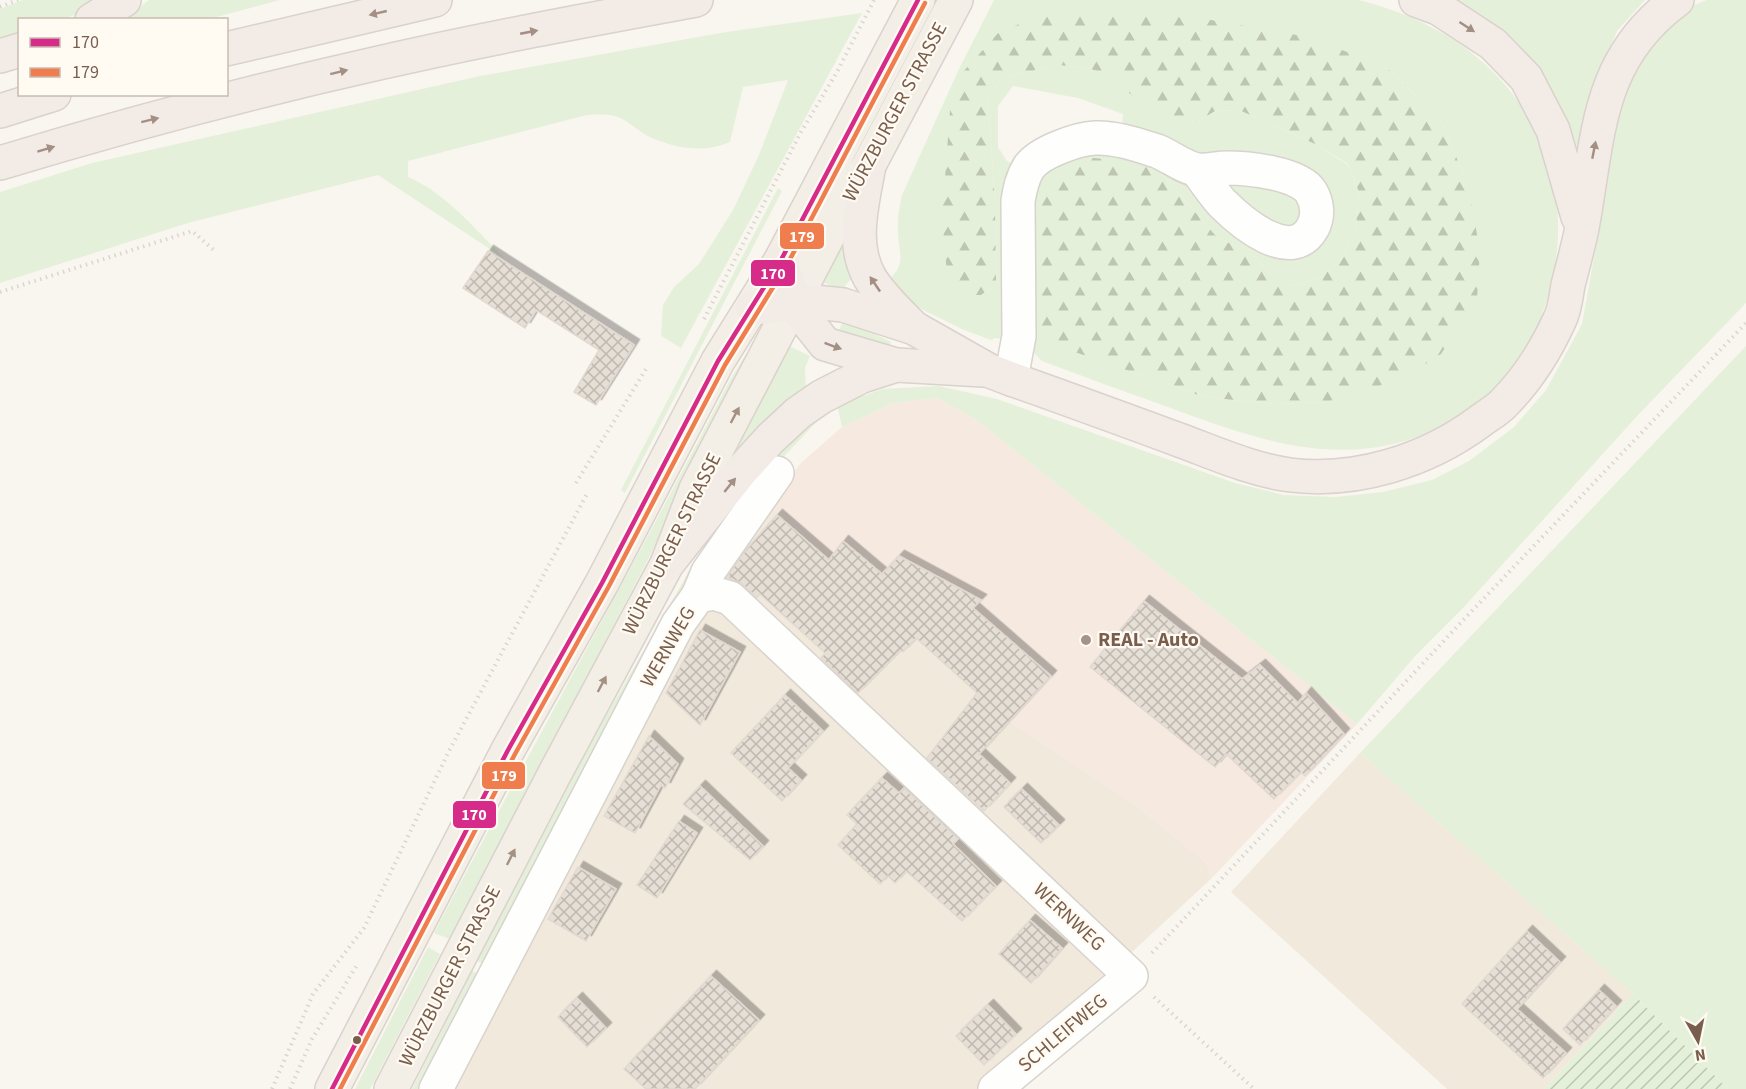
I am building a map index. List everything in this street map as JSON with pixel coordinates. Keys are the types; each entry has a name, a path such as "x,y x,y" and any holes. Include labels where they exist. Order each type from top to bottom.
{"highway":[{"path":"95,18 124,0"},
{"path":"228,49 435,0"},
{"path":"0,163 93,135 368,65 489,39 696,0"},
{"path":"1416,0 1437,8 1493,44 1526,78 1553,130 1582,229"},
{"path":"752,308 815,302 843,305 914,327 1001,375 1242,463 1289,475 1333,476 1380,469 1422,456 1462,435 1501,405 1530,373 1561,317 1582,229 1592,156 1603,108 1617,71 1634,40 1662,11 1677,0"},
{"path":"0,56 18,51"},
{"path":"0,111 48,96"},
{"path":"869,165 859,220 862,254 866,269 885,299 914,327"},
{"path":"781,260 794,304 825,344 896,364 1001,375"},
{"path":"667,564 740,472 798,413 822,397 862,376 896,364"}],"main road":[{"name":"WÜRZBURGER STRASSE","path":"332,1089 508,750 602,583 717,361 781,260 918,0"},
{"name":"WÜRZBURGER STRASSE","path":"391,1089 554,775 667,564 696,489 840,213 869,165 956,0"}],"street":[{"path":"1001,375 1019,336 1017,201 1021,183 1030,165 1052,151 1075,141 1095,138 1118,141 1159,152 1197,170"},
{"path":"698,596 708,572 777,473"},
{"name":"WERNWEG","path":"436,1089 672,635 698,596 713,593 730,598 1131,976"},
{"name":"SCHLEIFWEG","path":"995,1089 1131,976"}],"path":[{"path":"0,7 18,0"},
{"path":"837,72 874,0"},
{"path":"0,291 192,231 215,251"},
{"path":"1254,1089 1131,976 1468,614 1746,322"},
{"path":"576,483 646,369"},
{"path":"272,1089 314,994 364,928 448,753 588,492"},
{"path":"316,1019 322,1023"}],"shaded area":[{"name":"REAL - Auto","path":"937,398 975,419 1357,724 1212,878 1206,862 1134,804 1009,721 767,504 802,462 842,427 893,403"},
{"path":"767,504 1009,721 1134,804 1206,862 1212,878 984,1089 430,1089 685,595"},
{"path":"1360,753 1633,994 1544,1089 1447,1089 1231,892"}],"green space":[{"path":"23,0 102,0 80,13 66,18 18,18 18,35 0,41 0,9"},
{"path":"149,0 280,0 213,18 126,18"},
{"path":"994,0 1359,0 1410,17 1456,42 1496,75 1514,95 1529,118 1545,151 1554,186 1558,221 1556,257 1549,293 1537,327 1520,358 1498,387 1467,411 1415,438 1386,446 1345,450 1293,445 1242,433 1042,361 1030,345 1028,214 1040,175 1055,161 1095,147 1175,171 1270,248 1324,204 1203,156 1122,128 1123,114 1078,98 1013,86 998,106 998,147 1007,161 1012,164 1003,339 991,340 964,330 901,297 887,281 900,264 898,223 902,195 959,69","holes":["999,32 1386,67 1439,117 1467,182 1327,402 1274,404 1204,397 1047,342 1037,335 1160,172 1215,235 1256,258 1271,275 1293,286 1321,277 1343,258 1356,227 1359,192 1348,165 1315,144 1239,110 1215,111 1197,122 1128,92 1114,76 1087,68 1058,65 1002,78 988,98 995,203 996,285 981,295 950,110 964,72"]},
{"path":"1445,0 1645,0 1617,31 1587,105 1581,147 1571,148"},
{"path":"1707,0 1746,0 1746,303 1639,414 1463,608 1417,654 1357,724 975,419 937,398 893,403 842,427 837,405 883,389 939,386 997,399 1235,483 1284,495 1335,497 1383,492 1432,480 1469,461 1514,427 1546,390 1582,324 1599,230 1608,158 1628,85 1640,62 1664,30 1694,5"},
{"path":"862,13 681,348 661,336 663,305 674,287 699,264 733,210 759,155 788,80 743,87 730,142 710,148 672,145 648,136 616,116 587,115 408,161 408,177 448,202 505,259 378,175 188,223 0,283 0,192 92,163 480,76 726,32"},
{"path":"1040,16 1194,17 1308,37 1386,67 1439,117 1467,182 1480,250 1477,299 1441,354 1401,379 1327,402 1274,404 1204,397 1046,342 1037,335 1032,320 1033,208 1051,177 1071,161 1093,158 1128,161 1160,172 1215,235 1256,258 1271,275 1293,286 1321,277 1343,258 1356,227 1359,192 1348,164 1315,144 1239,110 1215,111 1197,122 1178,123 1154,113 1128,92 1114,76 1087,68 1058,65 1002,78 988,98 995,203 996,285 981,295 965,295 952,285 947,273 942,218 950,110 963,72 999,32"},
{"path":"1225,179 1291,185 1306,215 1286,232 1232,200"},
{"path":"778,188 782,191 625,493 621,490"},
{"path":"843,233 854,278 842,290 820,281"},
{"path":"844,319 891,342 888,349 837,335"},
{"path":"785,344 810,356 805,368 806,389 727,467 722,464"},
{"path":"1746,346 1746,1089 1728,1089 1633,994 1360,753"},
{"path":"744,357 751,362 450,939 434,933 730,380"},
{"path":"820,418 764,478 487,966 477,961 594,737 688,573 750,482 800,427"},
{"path":"428,947 440,954 370,1089 355,1089"},
{"path":"472,971 481,975 423,1089 412,1089"},
{"path":"1633,994 1728,1089 1544,1089"}],"building":[{"path":"488,251 634,345 596,405 574,392 599,350 536,310 525,328 463,288"},
{"path":"777,515 829,560 843,541 882,574 899,556 981,600 973,608 1051,676 979,754 1010,783 984,811 927,758 977,693 916,638 858,693 821,658 825,653 760,594 757,598 742,584 727,577 745,551"},
{"path":"1144,601 1242,679 1260,665 1298,703 1306,693 1344,734 1305,776 1301,772 1274,799 1226,754 1215,767 1090,667"},
{"path":"700,630 740,652 700,725 666,693"},
{"path":"785,695 823,731 788,768 801,780 782,801 731,753"},
{"path":"649,736 678,764 665,788 661,785 635,833 604,816"},
{"path":"882,778 899,793 904,788 958,839 953,844 996,886 962,921 906,871 895,883 888,876 880,884 838,845 857,824 847,815"},
{"path":"700,786 763,846 750,860 683,804"},
{"path":"1022,789 1059,825 1041,843 1004,807"},
{"path":"679,821 697,833 657,898 637,885"},
{"path":"578,867 616,889 586,941 548,919"},
{"path":"1030,920 1062,948 1031,983 999,954"},
{"path":"1527,931 1560,962 1517,1009 1566,1053 1543,1078 1462,1004"},
{"path":"711,976 759,1020 695,1089 646,1089 624,1069"},
{"path":"1599,990 1616,1006 1580,1045 1563,1029"},
{"path":"577,998 606,1028 587,1047 558,1017"},
{"path":"988,1005 1016,1034 984,1065 956,1036"}],"transit line":[{"name":"170","path":"332,1089 508,750 602,583 718,361 781,260 918,0"},
{"name":"179","path":"340,1089 515,754 609,586 725,365 788,263 925,3"}],"place":[{"name":"REAL - Auto","path":"1086,640"}]}
